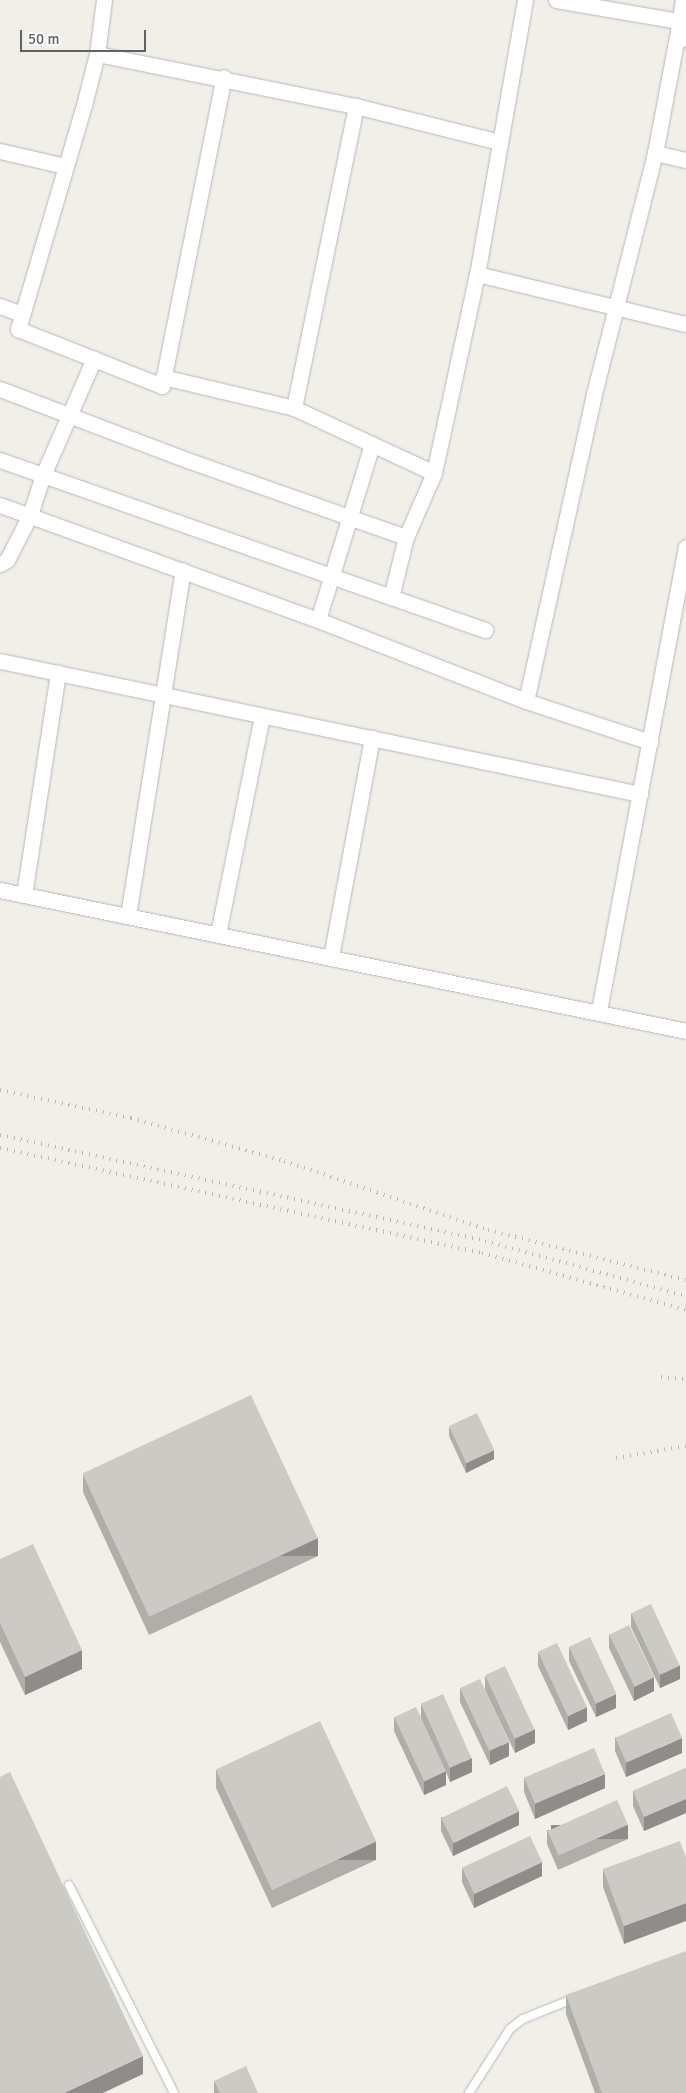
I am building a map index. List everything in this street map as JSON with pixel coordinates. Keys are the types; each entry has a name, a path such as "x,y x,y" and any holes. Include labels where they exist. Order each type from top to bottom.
{"street":[{"path":"104,0 97,54 18,329 162,386 224,77"},
{"path":"391,597 406,537 434,473 477,274 525,0"},
{"path":"556,0 679,21"},
{"path":"526,701 594,394 655,153 681,38 679,21 682,0"},
{"path":"97,54 224,77 356,106 499,142"},
{"path":"294,408 356,106"},
{"path":"0,151 65,166"},
{"path":"655,153 686,160"},
{"path":"477,274 686,324"},
{"path":"0,306 22,314"},
{"path":"2,562 30,514 42,475 94,359"},
{"path":"163,377 294,408 434,473"},
{"path":"0,388 187,460 406,537"},
{"path":"318,620 372,444"},
{"path":"0,460 285,558 330,577 484,630"},
{"path":"0,505 30,514 318,620 526,701 650,742"},
{"path":"598,1011 683,580 686,547"},
{"path":"128,916 183,570"},
{"path":"0,661 640,794"},
{"path":"24,895 58,673"},
{"path":"218,934 262,716"},
{"path":"331,957 372,738"},
{"path":"0,890 598,1011 686,1031"}],"lane":[{"path":"69,1884 174,2093"},
{"path":"469,2093 510,2029 523,2019 586,1994"}],"building":[{"path":"251,1395 318,1538 149,1617 82,1474"},
{"path":"477,1413 494,1450 466,1463 449,1426"},
{"path":"33,1544 82,1650 25,1677 0,1623 0,1559"},
{"path":"651,1604 680,1666 660,1675 631,1613"},
{"path":"629,1625 654,1677 635,1687 609,1635"},
{"path":"590,1637 617,1694 596,1704 569,1647"},
{"path":"557,1643 587,1707 568,1716 538,1652"},
{"path":"505,1666 535,1729 515,1739 485,1675"},
{"path":"480,1679 509,1742 489,1751 460,1688"},
{"path":"443,1694 471,1758 450,1768 421,1704"},
{"path":"416,1707 446,1771 424,1781 394,1717"},
{"path":"671,1713 682,1738 626,1762 615,1738"},
{"path":"320,1721 376,1842 272,1890 216,1770"},
{"path":"594,1748 605,1774 535,1803 524,1778"},
{"path":"686,1768 686,1799 644,1817 633,1791"},
{"path":"10,1772 143,2056 64,2093 0,2093 0,1777"},
{"path":"507,1786 519,1811 454,1843 441,1818"},
{"path":"617,1800 628,1825 559,1856 548,1831"},
{"path":"530,1836 542,1862 474,1894 462,1868"},
{"path":"680,1841 686,1858 686,1903 624,1926 603,1869"},
{"path":"686,1951 686,2093 602,2093 566,1995"},
{"path":"246,2066 258,2093 220,2093 214,2081"}],"railway":[{"path":"0,1090 131,1118 284,1161 488,1230 686,1280"},
{"path":"0,1135 485,1241 686,1296"},
{"path":"0,1148 482,1253 686,1310"},
{"path":"661,1377 686,1379"},
{"path":"616,1458 686,1446"}]}
